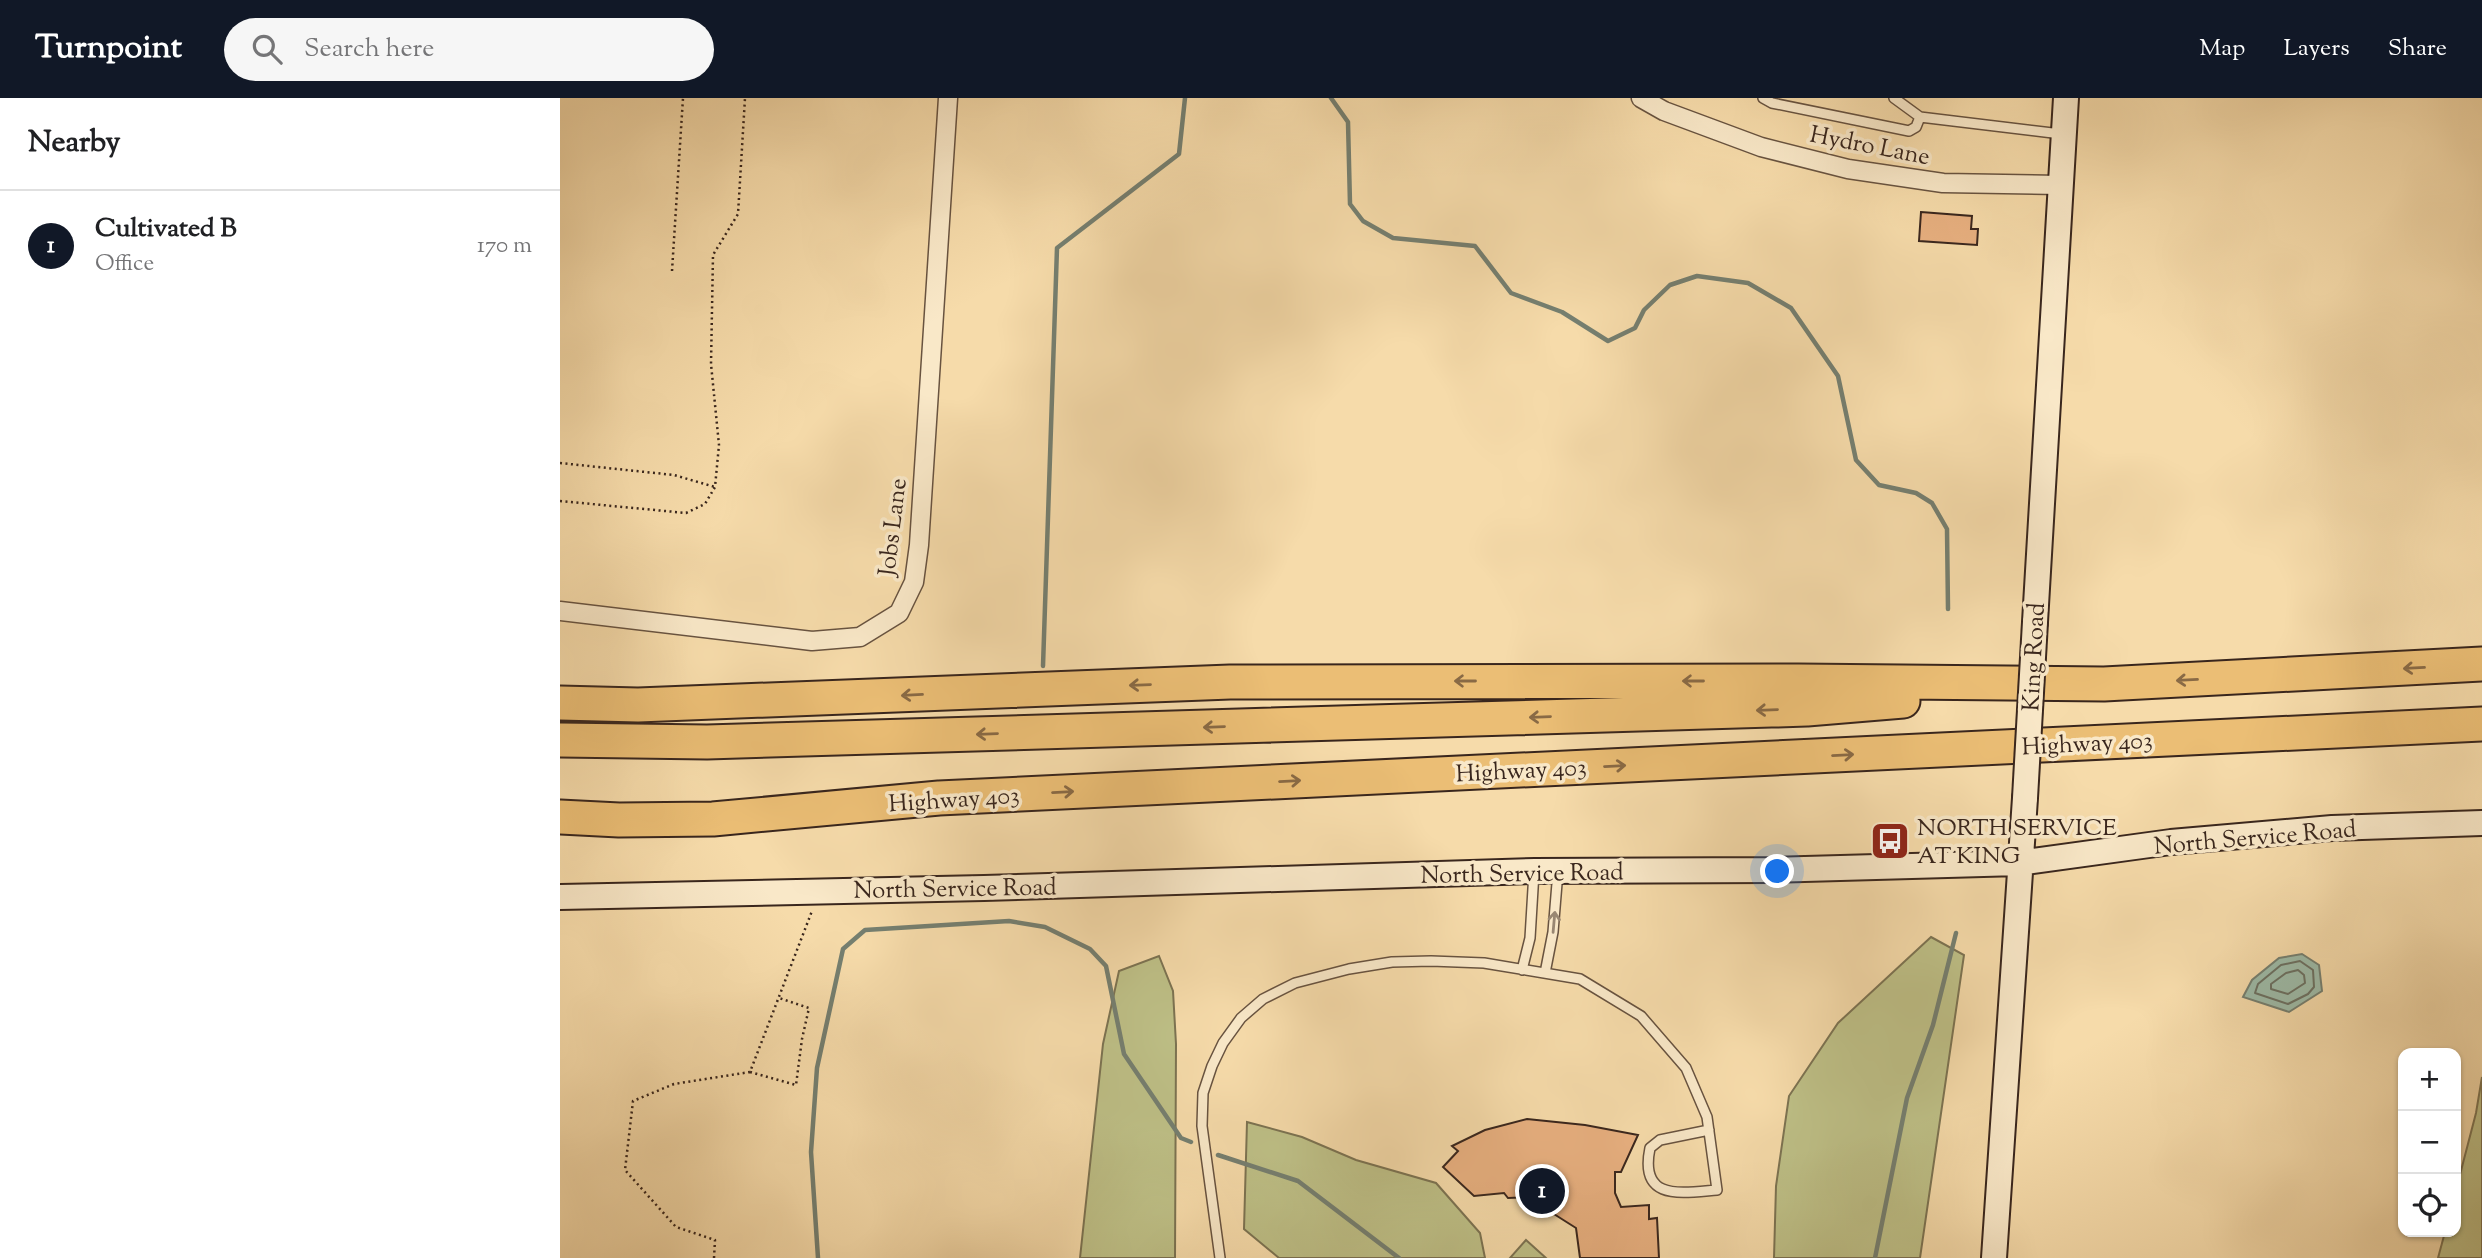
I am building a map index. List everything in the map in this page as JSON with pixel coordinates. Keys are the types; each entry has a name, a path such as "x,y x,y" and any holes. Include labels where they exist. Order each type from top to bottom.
{"highway":[{"path":"560,740 707,742 1807,709 2104,684 2482,664"},
{"path":"560,703 638,705 1230,682 1798,681 2104,684"},
{"name":"Highway 403","path":"560,817 619,820 713,819 939,798 2482,724"},
{"path":"560,799 696,810 800,812"}],"street":[{"name":"Jobs Lane","path":"560,611 812,641 860,638 899,613 914,582 919,545 948,98"},
{"name":"Hydro Lane","path":"1641,98 1664,111 1761,146 1848,169 1943,183 2059,185"},
{"name":"King Road","path":"1994,1258 2025,798 2066,98"},
{"name":"North Service Road","path":"560,897 1546,871 1772,870 2019,863 2185,841 2332,828 2482,823"}],"lane":[{"path":"1763,98 1772,103 1909,131 1916,127 1920,117"},
{"path":"1894,98 1920,117 2063,134"},
{"path":"1522,970 1546,871"},
{"path":"1545,973 1553,932 1546,871"},
{"path":"1220,1258 1202,1126 1203,1093 1223,1043 1241,1018 1263,999 1294,983 1349,969 1392,962 1431,961 1484,963 1580,979 1641,1016 1686,1068 1707,1117 1709,1130 1717,1190 1668,1193 1653,1182 1647,1160 1650,1147 1660,1140 1709,1130"}],"path":[{"path":"672,271 683,98"},
{"path":"560,501 687,513 705,504 715,487 719,445 711,364 713,255 738,214 745,98"},
{"path":"560,463 674,475 715,487"},
{"path":"750,1072 819,891"},
{"path":"714,1258 715,1240 676,1227 625,1170 633,1101 674,1084 750,1072 796,1085 809,1008 778,998"}],"green space":[{"path":"1931,937 1964,955 1920,1258 1774,1258 1776,1186 1789,1096 1838,1023"},
{"path":"1159,956 1173,991 1176,1044 1175,1258 1080,1258 1103,1044 1119,971"},
{"path":"2482,1077 2482,1258 2438,1258 2444,1237 2461,1237 2461,1171"},
{"path":"1247,1122 1302,1137 1356,1160 1436,1183 1480,1233 1485,1258 1279,1258 1244,1229"},
{"path":"1526,1240 1546,1258 1510,1258"}],"water":[{"path":"2302,954 2319,965 2322,991 2289,1012 2243,997 2252,980 2279,958"}],"building":[{"path":"1921,212 1972,216 1971,229 1978,229 1977,245 1919,241"},
{"path":"1527,1119 1585,1125 1638,1135 1621,1172 1615,1172 1615,1193 1621,1207 1649,1205 1649,1219 1657,1218 1659,1258 1580,1258 1576,1228 1546,1209 1563,1196 1508,1198 1504,1193 1474,1196 1443,1167 1458,1151 1452,1146 1485,1130"}],"waterway":[{"path":"1043,666 1057,248 1179,154 1185,98"},
{"path":"1331,98 1348,122 1350,204 1363,221 1393,238 1475,246 1511,293 1562,312 1608,341 1635,328 1644,310 1670,285 1697,276 1748,283 1791,308 1838,376 1856,460 1879,485 1916,493 1932,503 1947,529 1948,609"},
{"path":"818,1258 811,1152 817,1068 843,949 865,930 1009,921 1045,927 1090,949 1106,966 1124,1054 1181,1138 1191,1142"},
{"path":"1875,1258 1907,1098 1933,1025 1956,933"},
{"path":"1218,1155 1298,1181 1399,1258"}],"place":[{"name":"NORTH SERVICE AT KING","path":"1890,841"},
{"name":"Cultivated B","path":"1542,1191"}]}
